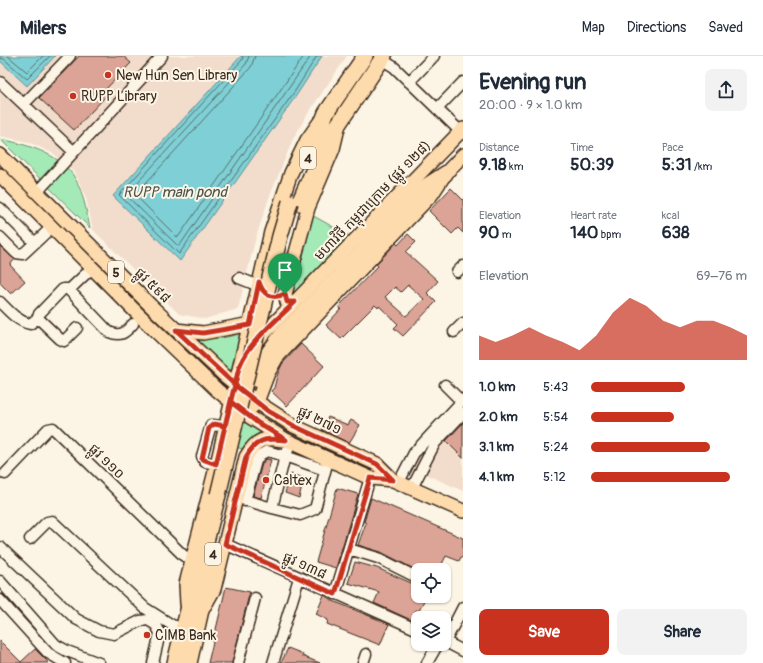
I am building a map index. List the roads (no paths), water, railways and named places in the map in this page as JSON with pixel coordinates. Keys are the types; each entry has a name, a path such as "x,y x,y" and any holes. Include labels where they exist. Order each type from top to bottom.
{"highway":[{"name":"4","path":"189,663 196,584 232,498 255,379 289,237 295,202 326,113 365,56"},
{"name":"4","path":"232,498 280,236 295,202 325,144 383,58"},
{"path":"255,379 269,352 282,335 425,187 445,174"},
{"name":"4","path":"175,663 183,628 194,610"}],"main road":[{"path":"288,441 270,438 260,441 252,447 246,457 232,498 225,544 214,589 194,610 186,584 225,426 236,406 235,385 271,232 291,173 306,140 326,113"},
{"path":"295,302 287,302 285,294 308,208 333,149 340,122"},
{"name":"មហាវិថី កម្ពុជាក្រោម (ផ្លូវ ១២៨)","path":"240,364 253,345 279,317 462,131"},
{"name":"ផ្លូវ ៥៩៨","path":"0,155 176,330 235,385"},
{"path":"236,406 250,409 257,402 268,373 277,357 432,194 445,174 463,155"},
{"name":"5","path":"2,181 27,202 92,268 236,406"},
{"path":"27,202 37,192"},
{"path":"259,284 262,289 272,297 279,297 285,294"},
{"path":"176,330 203,333 250,325 279,317"},
{"name":"ផ្លូវ ២៧១","path":"235,385 257,402 294,426 377,464 396,481"},
{"name":"ផ្លូវ ២៧១","path":"236,406 327,465 370,478 396,481 463,511"}],"street":[{"path":"24,104 70,56"},
{"path":"37,192 161,56"},
{"path":"409,82 434,56"},
{"path":"383,58 462,131"},
{"path":"0,82 74,152"},
{"path":"437,109 463,82"},
{"path":"2,181 16,172"},
{"path":"0,208 35,243"},
{"path":"0,237 16,253 23,254 52,227"},
{"path":"69,290 92,268"},
{"path":"239,278 259,284"},
{"path":"0,302 17,319 24,323 30,324 38,318 39,314 63,289 69,290 109,332 117,335 125,333 133,324"},
{"path":"38,318 60,339 64,340 77,328"},
{"path":"454,332 463,323"},
{"path":"396,481 414,453 462,401 445,385"},
{"path":"412,488 435,443 463,413"},
{"name":"ផ្លូវ ១១០","path":"4,474 48,429 53,428 184,556 192,558"},
{"path":"272,508 288,441"},
{"path":"268,451 327,465 315,509 300,515 232,498 260,455 268,451"},
{"path":"335,594 370,478"},
{"path":"30,539 47,522 52,521 145,608 172,624 183,628"},
{"name":"ផ្លូវ ១៣៨","path":"225,544 411,627"},
{"path":"0,548 76,619 99,630 114,634 140,620 148,620 156,625 160,633 153,663"},
{"path":"349,549 378,558 411,574"},
{"path":"273,663 299,578"},
{"path":"1,583 56,645 66,652 99,663"},
{"path":"238,663 255,598"},
{"path":"0,600 48,652 65,663"},
{"path":"451,627 463,608"},
{"path":"451,646 463,651"},
{"path":"427,663 436,651"}],"water":[{"path":"0,56 55,56 27,86 0,61"},
{"name":"RUPP main pond","path":"241,56 322,56 298,93 180,261 113,196"}],"place":[{"name":"New Hun Sen Library","path":"108,75"},
{"name":"RUPP Library","path":"73,96"},
{"name":"Caltex","path":"266,480"},
{"name":"CIMB Bank","path":"147,635"}]}
